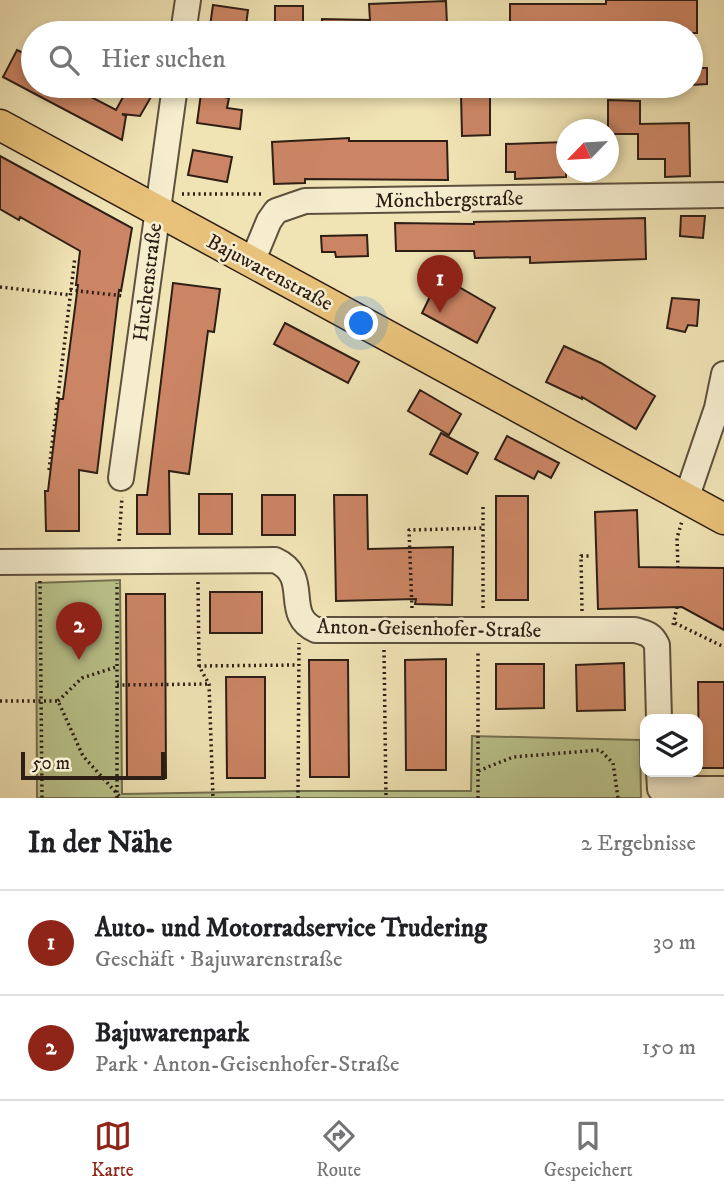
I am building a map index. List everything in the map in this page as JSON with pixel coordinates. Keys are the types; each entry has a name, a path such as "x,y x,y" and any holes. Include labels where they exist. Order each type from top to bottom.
{"main road":[{"name":"Bajuwarenstraße","path":"0,125 163,202 252,262 685,508 724,519"}],"street":[{"path":"185,21 188,0"},
{"name":"Huchenstraße","path":"121,478 146,299 163,202 174,98"},
{"name":"Mönchbergstraße","path":"252,262 269,220 276,211 305,201 724,195"},
{"path":"685,508 717,408 724,374"},
{"name":"Anton-Geisenhofer-Straße","path":"0,562 275,560 286,565 294,578 298,616 306,626 316,630 384,630 481,623 582,630 635,630 652,636 657,645 659,714"},
{"path":"659,777 660,789 724,789"}],"path":[{"path":"163,202 271,194"},
{"path":"48,470 75,257"},
{"path":"0,287 146,299"},
{"path":"118,550 121,478"},
{"path":"478,798 483,507"},
{"path":"678,568 677,538 685,508"},
{"path":"412,617 409,530 483,528"},
{"path":"582,630 581,556 590,556"},
{"path":"197,560 199,666 209,684 212,798"},
{"path":"40,561 42,798"},
{"path":"118,577 118,797"},
{"path":"675,624 724,647"},
{"path":"298,798 299,640 306,626"},
{"path":"384,630 386,798"},
{"path":"199,666 299,665"},
{"path":"0,701 58,701 82,678 116,667"},
{"path":"116,685 209,684"},
{"path":"58,701 83,755 118,797"},
{"path":"478,771 513,757 600,750 613,763 618,798"}],"green space":[{"path":"120,580 122,794 471,791 472,736 640,740 641,798 37,798 36,583"}],"building":[{"path":"606,0 697,0 697,21 510,21 510,4 606,4"},
{"path":"446,1 447,21 322,21 370,20 369,4"},
{"path":"213,5 248,10 247,21 211,21"},
{"path":"275,6 303,6 303,21 275,21"},
{"path":"17,50 21,52 21,87 3,77"},
{"path":"703,68 707,68 707,84 703,84"},
{"path":"43,98 93,98 116,110 122,98 150,98 140,116 122,114 126,116 122,140"},
{"path":"200,98 229,98 227,108 242,110 240,129 197,123"},
{"path":"461,98 490,98 490,135 462,136"},
{"path":"608,100 640,101 640,124 689,123 690,176 665,177 665,159 638,159 638,134 619,134 619,119 608,119"},
{"path":"349,138 349,141 447,141 448,180 305,179 305,183 274,184 272,142"},
{"path":"556,142 556,177 515,179 515,172 506,172 506,144"},
{"path":"193,150 232,157 227,182 188,175"},
{"path":"0,156 132,228 121,291 119,290 97,473 79,470 79,531 46,531 45,491 48,491 59,399 63,399 80,251 20,217 19,220 0,209"},
{"path":"681,216 705,216 703,238 680,236"},
{"path":"645,218 646,259 530,263 530,257 475,258 474,251 396,251 395,223 474,224"},
{"path":"367,235 368,256 336,257 335,252 322,252 321,236"},
{"path":"440,276 495,308 477,343 422,313"},
{"path":"173,283 220,289 214,332 208,331 189,474 169,471 170,534 137,534 137,495 147,495"},
{"path":"672,298 699,300 697,326 688,325 685,332 667,328"},
{"path":"285,323 359,362 348,383 274,344"},
{"path":"564,346 601,363 655,396 636,429 582,397 546,382"},
{"path":"420,390 461,414 449,435 408,411"},
{"path":"441,433 478,453 467,474 430,454"},
{"path":"507,436 559,463 551,478 538,471 534,479 495,459"},
{"path":"199,494 232,494 232,534 199,534"},
{"path":"262,495 295,495 295,535 262,535"},
{"path":"334,495 367,495 368,549 453,547 452,605 415,604 416,599 336,601"},
{"path":"496,496 528,496 528,600 496,600"},
{"path":"637,510 639,567 724,568 724,630 682,607 598,609 595,512"},
{"path":"210,592 262,592 262,633 210,633"},
{"path":"126,594 165,594 166,778 127,778"},
{"path":"446,659 446,770 406,770 405,660"},
{"path":"309,660 348,660 349,777 310,777"},
{"path":"624,663 625,710 577,711 576,665"},
{"path":"496,664 544,664 544,708 496,709"},
{"path":"226,677 265,677 265,778 227,778"},
{"path":"698,682 724,682 724,768 703,768 703,714 698,714"}],"place":[{"name":"Auto- und Motorradservice Trudering","path":"440,313"},
{"name":"Bajuwarenpark","path":"79,660"}]}
